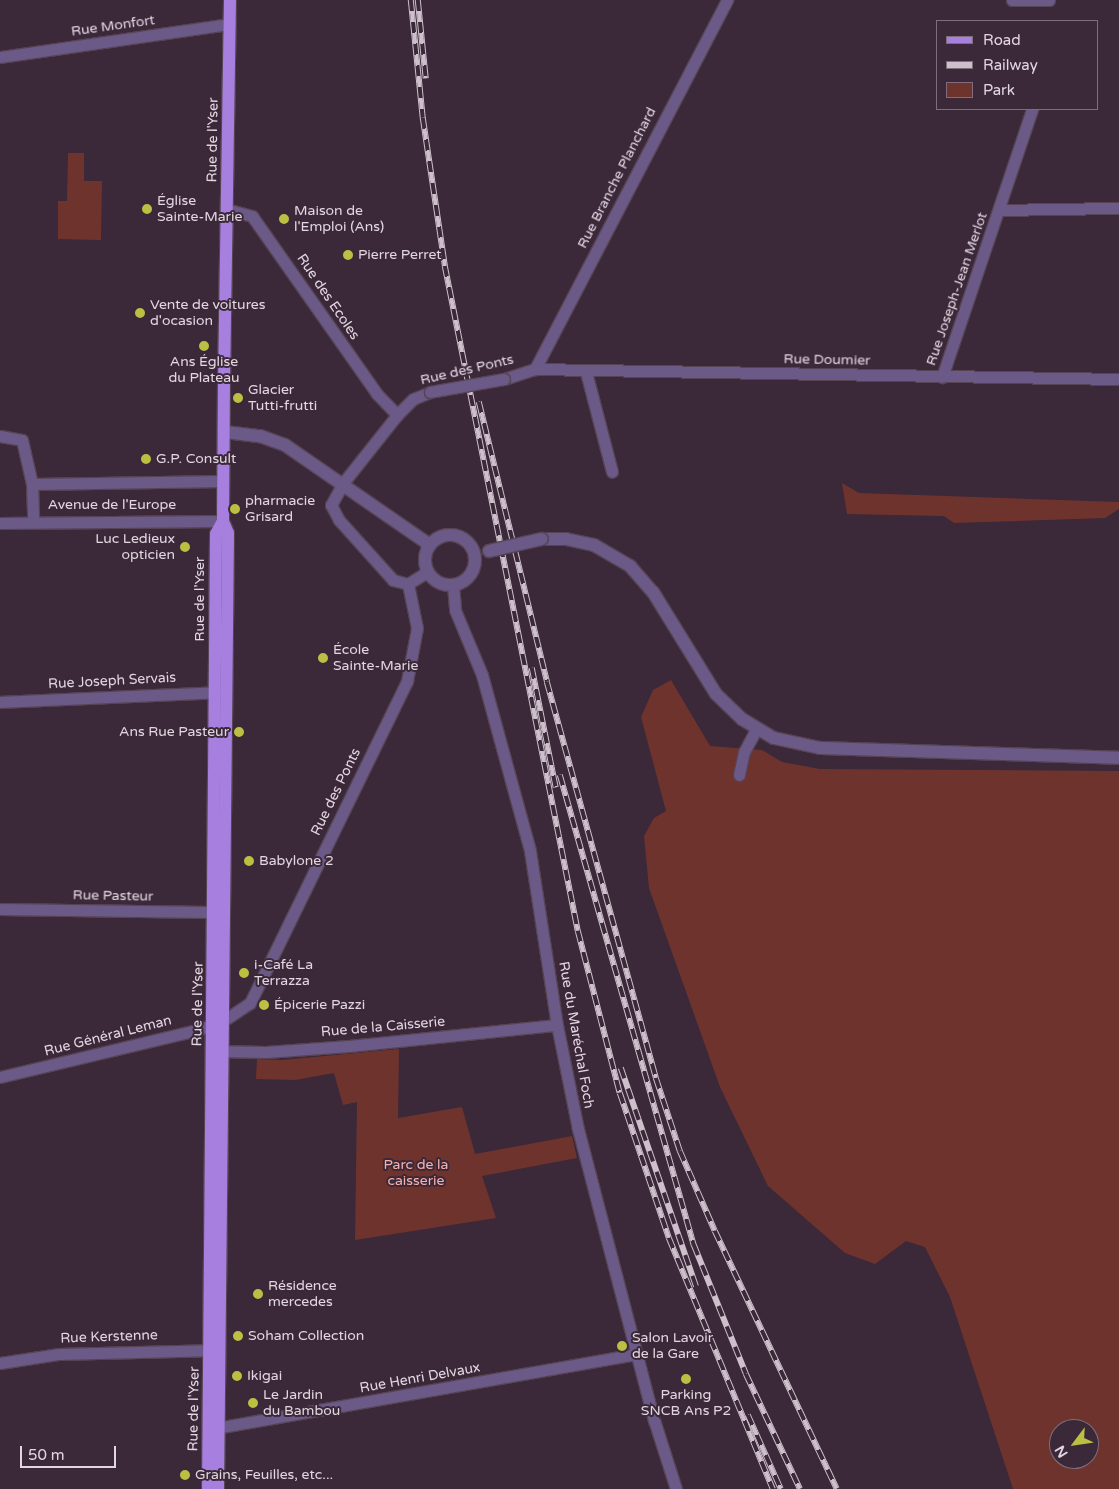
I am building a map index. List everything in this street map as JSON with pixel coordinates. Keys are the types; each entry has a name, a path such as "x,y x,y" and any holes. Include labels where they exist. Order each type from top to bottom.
{"main road":[{"name":"Rue de l'Yser","path":"218,1489 214,1429 220,912 220,692 216,534 223,521 230,0"},
{"name":"Rue de l'Yser","path":"208,1489 214,1429"}],"street":[{"name":"Rue Branche Planchard","path":"534,369 727,0"},
{"path":"1012,0 1049,0"},
{"name":"Rue Monfort","path":"0,57 230,24"},
{"name":"Rue Joseph-Jean Merlot","path":"942,377 1032,110"},
{"name":"Rue Joseph-Jean Merlot","path":"999,210 1119,208"},
{"name":"Rue des Ecoles","path":"226,209 252,216 377,394 397,415"},
{"name":"Rue Doumier","path":"534,369 586,372 1119,379"},
{"name":"Rue des Ponts","path":"218,1023 250,1003 407,681 417,628 408,584 393,580 339,520 331,505 343,483 397,415 413,399 430,392 504,379 534,369"},
{"path":"586,372 612,472"},
{"path":"225,432 260,436 285,445 430,544"},
{"path":"0,436 22,440 32,484 33,521"},
{"name":"Avenue de l'Europe","path":"32,484 223,481"},
{"name":"Avenue de l'Europe","path":"0,523 33,521 223,521"},
{"path":"452,535 470,543 475,554 471,574 453,585 436,581 427,572 425,558 430,544 442,536 452,535"},
{"path":"475,554 542,539 566,539 594,545 630,566 653,592 716,694 756,729 774,738 820,748 1119,758"},
{"path":"408,584 427,572"},
{"name":"Rue du Maréchal Foch","path":"453,585 456,610 482,675 530,851 557,1025 578,1129 637,1354 676,1489"},
{"name":"Rue Joseph Servais","path":"0,702 220,692"},
{"path":"739,774 744,752 756,729"},
{"name":"Rue Pasteur","path":"0,909 220,912"},
{"name":"Rue Général Leman","path":"0,1078 218,1023"},
{"name":"Rue de la Caisserie","path":"217,1051 340,1046 557,1025"},
{"name":"Rue Kerstenne","path":"0,1363 59,1354 215,1350"},
{"name":"Rue Henri Delvaux","path":"214,1429 637,1354"}],"green space":[{"path":"68,153 84,153 84,181 102,181 101,240 58,239 58,201 67,201"},
{"path":"842,483 859,493 1119,502 1119,509 1105,518 954,523 944,516 847,514"},
{"path":"671,680 710,746 762,750 782,762 820,769 1119,771 1119,1489 1013,1489 950,1297 925,1247 906,1241 875,1264 845,1253 768,1186 720,1087 649,888 644,836 654,818 666,811 641,717 653,690"},
{"name":"Parc de la caisserie","path":"399,1049 398,1118 462,1107 475,1154 572,1136 577,1158 482,1176 496,1218 355,1240 357,1102 343,1105 334,1073 295,1080 256,1079 257,1059 282,1060"}],"railway":[{"path":"411,0 423,118 445,266 578,931 620,1093 669,1238 773,1489"},
{"path":"418,0 426,79"},
{"path":"479,402 547,682 656,1078 680,1151 715,1231 837,1489"},
{"path":"532,668 556,788"},
{"path":"560,775 694,1245 746,1374 800,1489"},
{"path":"621,1068 696,1286"},
{"path":"748,1415 781,1489"}],"place":[{"name":"Église Sainte-Marie","path":"147,209"},
{"name":"Maison de l'Emploi (Ans)","path":"284,219"},
{"name":"Pierre Perret","path":"348,255"},
{"name":"Vente de voitures d'ocasion","path":"140,313"},
{"name":"Ans Église du Plateau","path":"204,346"},
{"name":"Glacier Tutti-frutti","path":"238,398"},
{"name":"G.P. Consult","path":"146,459"},
{"name":"pharmacie Grisard","path":"235,509"},
{"name":"Luc Ledieux opticien","path":"185,547"},
{"name":"École Sainte-Marie","path":"323,658"},
{"name":"Ans Rue Pasteur","path":"239,732"},
{"name":"Babylone 2","path":"249,861"},
{"name":"i-Café La Terrazza","path":"244,973"},
{"name":"Épicerie Pazzi","path":"264,1005"},
{"name":"Résidence mercedes","path":"258,1294"},
{"name":"Soham Collection","path":"238,1336"},
{"name":"Salon Lavoir de la Gare","path":"622,1346"},
{"name":"Ikigai","path":"237,1376"},
{"name":"Parking SNCB Ans P2","path":"686,1379"},
{"name":"Le Jardin du Bambou","path":"253,1403"},
{"name":"Grains, Feuilles, etc...","path":"185,1475"}]}
